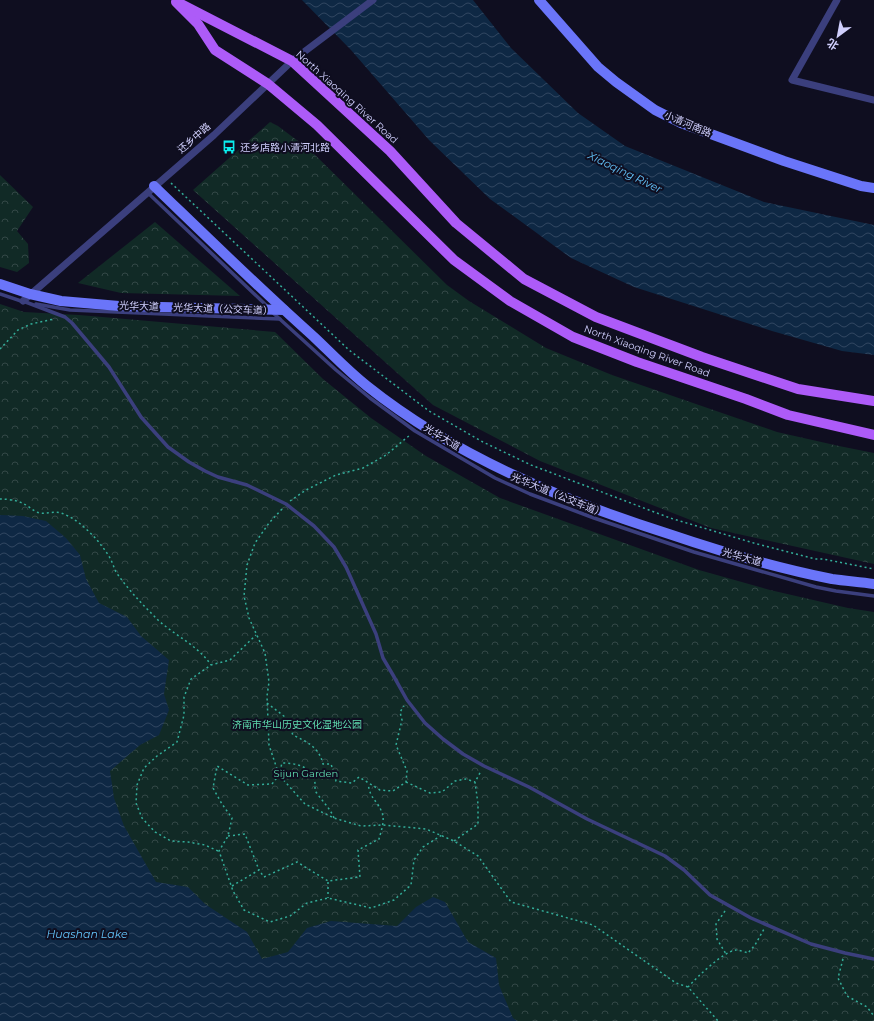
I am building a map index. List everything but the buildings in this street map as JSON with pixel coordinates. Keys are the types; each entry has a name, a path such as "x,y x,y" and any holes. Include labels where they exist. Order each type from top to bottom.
{"main road":[{"name":"小清河南路","path":"539,0 598,67 616,82 656,110 681,123 784,161 861,186 874,188"},
{"name":"North Xiaoqing River Road","path":"174,1 292,61 390,150 456,223 524,279 596,317 702,357 798,389 874,401"},
{"name":"North Xiaoqing River Road","path":"174,1 198,24 215,50 268,84 317,125 454,260 510,301 573,337 637,362 788,415 874,435"},
{"path":"151,189 282,315"},
{"name":"光华大道","path":"0,284 26,298 119,306 271,310 282,315 367,386 423,426 477,458 560,496 692,542 766,564 832,579 874,584"}],"street":[{"name":"还乡中路","path":"26,298 214,135 292,61 373,0"},
{"path":"837,0 792,80 874,100"}],"lane":[{"name":"光华大道（公交车道）","path":"151,189 271,310"},
{"name":"光华大道（公交车道）","path":"0,294 26,298 70,310 282,315 370,398 415,431 496,478 530,494 594,518 694,552 787,579 836,591 874,596"},
{"path":"26,298 72,323 109,367 141,418 168,447 189,462 212,474 248,485 286,504 314,526 334,547 346,567 376,634 383,658 407,700 424,723 443,739 484,766 529,787 586,819 665,856 684,870 710,895 728,905 811,944 874,959"}],"path":[{"path":"164,177 349,350 429,411 483,442 531,465 670,518 757,544 815,559 823,559 874,569"},
{"path":"0,349 18,330 31,324 65,318"},
{"path":"415,431 386,455 363,468 330,478 306,490 286,504 269,523 255,543 247,565 244,596 249,618 265,653 269,682 267,703 269,746 279,775 305,804 334,818 361,826 383,825 426,829 454,841 478,856 510,902 593,925 676,983 688,987 718,1021"},
{"path":"0,499 23,503 38,513 61,513 78,522 102,546 116,571 132,592 159,621 170,631 196,648 211,665"},
{"path":"256,635 230,660 211,665 192,679 184,697 184,715 177,742 157,756 144,768 136,785 136,803 142,818 155,832 171,841 205,845 219,851 232,886 244,910 270,922 290,916 307,903 328,898 371,908 394,900 410,885 414,860 423,847 442,835"},
{"path":"267,703 285,717 293,736 311,744 321,756 323,764 331,764 336,782 352,783 359,778 380,790 393,791 406,782 408,771 396,745 402,720 400,712 407,700"},
{"path":"219,851 228,836 232,818 213,788 217,766 248,784 272,784 279,775 282,763 293,763 307,769 314,779 316,791 331,811 334,818"},
{"path":"454,841 478,824 478,804 475,782 484,766"},
{"path":"406,782 430,793 442,792 455,781 466,779 475,782"},
{"path":"228,836 245,834 259,870 264,876 297,862 328,881 360,877 358,850 379,839 383,825 382,812 370,795 368,784"},
{"path":"232,886 259,870"},
{"path":"328,881 328,898"},
{"path":"726,954 718,939 716,924 728,905"},
{"path":"688,987 701,973 726,954 735,950 748,953 755,945 766,924"},
{"path":"845,953 838,978 847,996 867,1007 874,1016"}],"green space":[{"path":"270,122 278,126 310,150 447,285 469,301 546,348 612,375 777,432 874,453 874,564 711,528 540,461 433,405 193,190"},
{"path":"0,175 33,207 17,231 28,244 29,263 17,272 0,267"},
{"path":"155,222 240,296 121,293 78,283"},
{"name":"济南市华山历史文化湿地公园","path":"0,304 24,312 79,315 275,332 323,379 371,418 426,456 500,498 699,570 770,590 848,608 874,612 874,1021 0,1021"}],"water":[{"name":"Xiaoqing River","path":"302,0 473,0 511,48 578,113 625,146 764,202 874,225 874,355 842,351 772,331 634,287 571,258 490,199 429,140 351,50"},
{"name":"Huashan Lake","path":"0,515 23,516 46,521 66,538 80,555 86,579 99,603 127,617 141,636 169,660 164,694 169,710 159,735 140,745 110,771 114,798 124,826 156,882 188,887 205,904 247,932 262,959 288,952 307,928 331,921 397,926 416,907 433,897 445,902 468,942 496,958 499,985 513,1018 517,1021 0,1021"}],"place":[{"name":"还乡店路小清河北路","path":"229,147"}],"park label":[{"name":"Sijun Garden","path":"306,773"}]}
